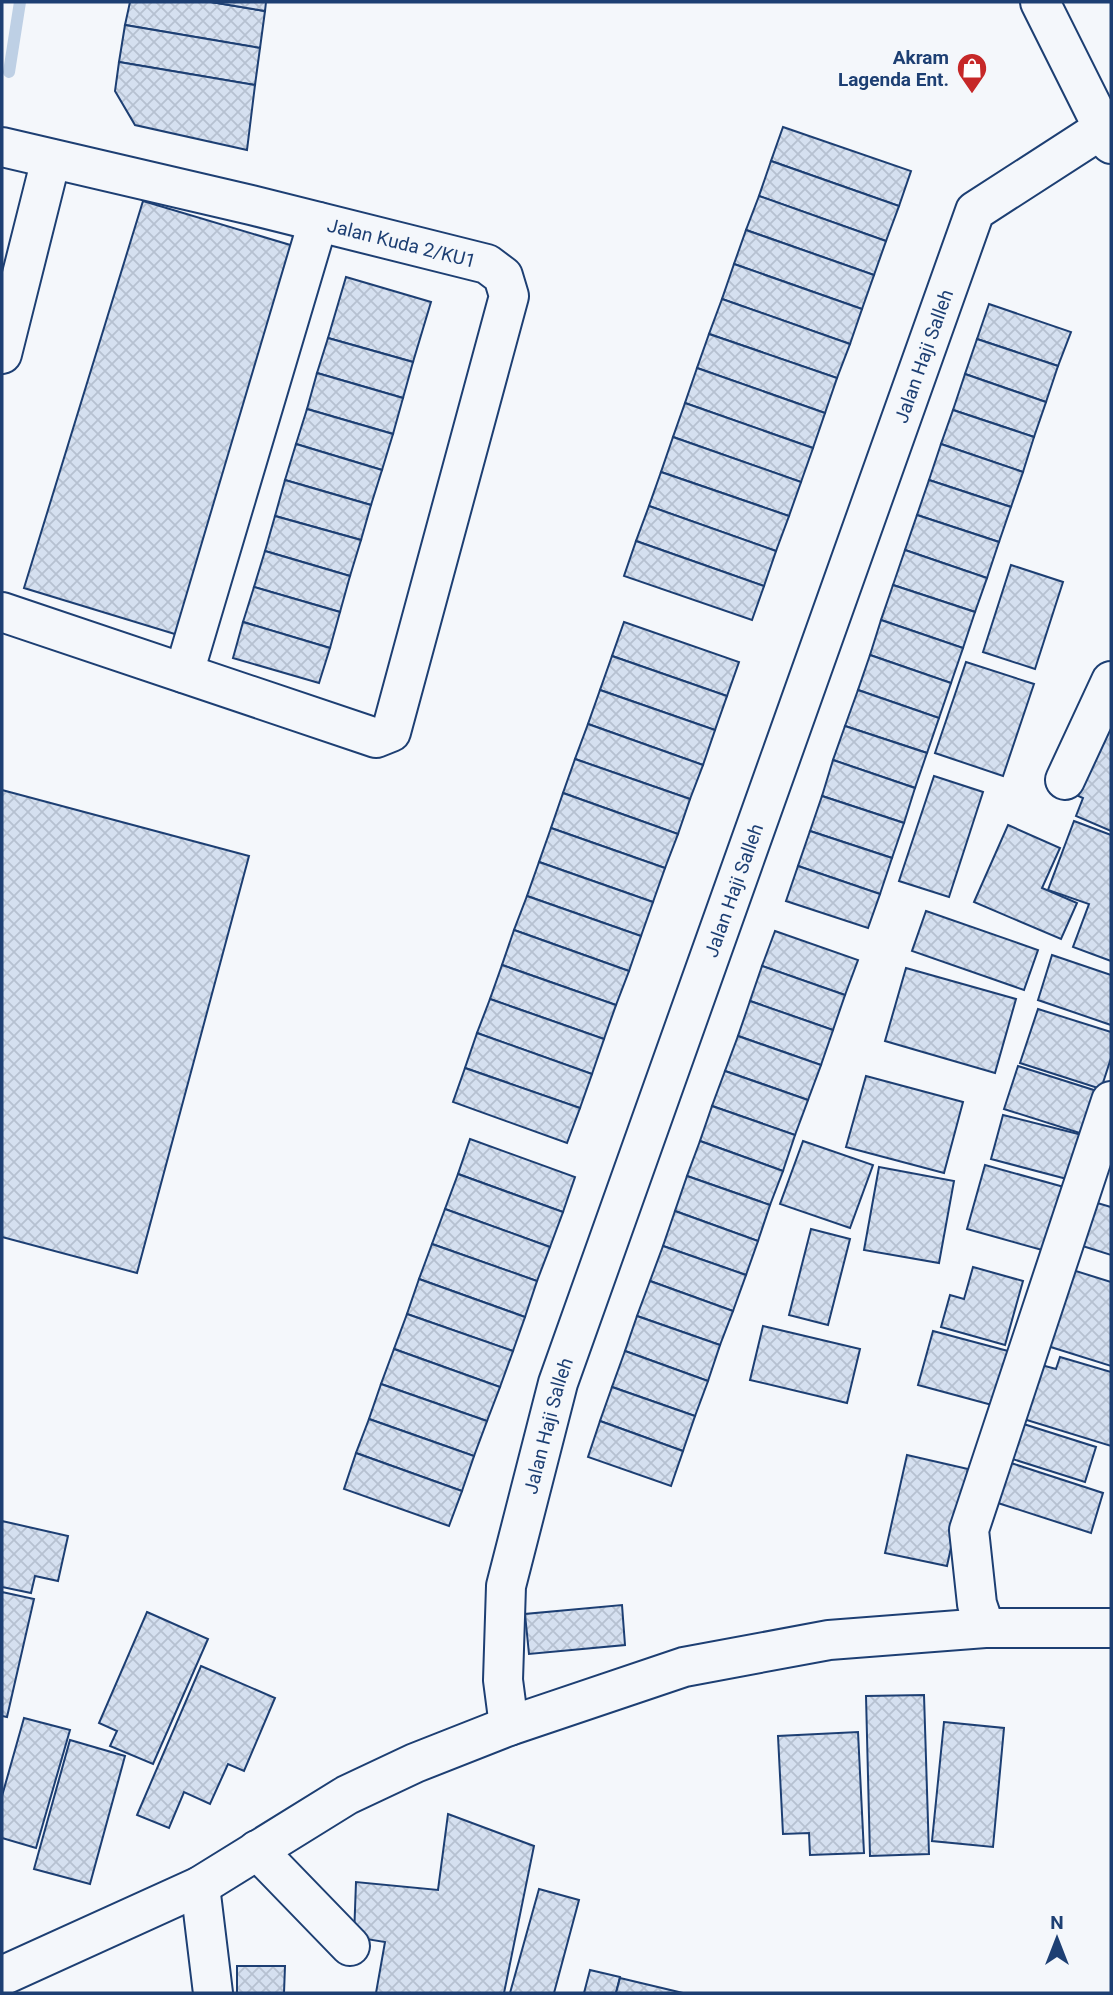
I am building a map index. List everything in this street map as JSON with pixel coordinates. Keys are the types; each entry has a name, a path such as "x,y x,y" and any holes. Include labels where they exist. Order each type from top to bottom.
{"street":[{"path":"1040,2 1107,136"},
{"name":"Jalan Haji Salleh","path":"509,1726 503,1681 506,1587 558,1383 975,211 1107,136"},
{"name":"Jalan Kuda 2/KU1","path":"2,147 487,264 503,276 509,296 391,732 376,738 184,673"},
{"path":"2,354 51,159"},
{"path":"2,612 184,673 318,222"},
{"path":"1065,780 1111,681"},
{"path":"985,1628 977,1604 969,1530 1111,1101"},
{"path":"2,1976 200,1886 347,1795 415,1763 509,1726 684,1667 829,1640 985,1628 1111,1628"},
{"path":"257,1850 350,1946"},
{"path":"200,1886 213,1993"}],"building":[{"path":"130,2 211,2 265,11 260,48 125,25"},
{"path":"211,2 266,2 265,11"},
{"path":"125,25 260,48 255,85 119,62"},
{"path":"119,62 255,85 247,150 135,125 115,91"},
{"path":"783,127 911,171 899,206 771,161"},
{"path":"771,161 899,206 886,241 759,196"},
{"path":"759,196 886,241 874,275 746,230"},
{"path":"143,201 297,247 178,635 24,588"},
{"path":"746,230 874,275 862,309 734,264"},
{"path":"734,264 862,309 850,344 722,299"},
{"path":"346,277 431,302 413,362 328,338"},
{"path":"722,299 850,344 837,378 709,334"},
{"path":"989,304 1071,332 1058,366 977,339"},
{"path":"709,334 837,378 825,413 697,368"},
{"path":"328,338 413,362 403,398 317,373"},
{"path":"977,339 1058,366 1046,402 965,374"},
{"path":"697,368 825,413 813,448 685,403"},
{"path":"317,373 403,398 393,434 307,409"},
{"path":"965,374 1046,402 1034,437 953,410"},
{"path":"685,403 813,448 801,482 673,437"},
{"path":"307,409 393,434 382,470 296,444"},
{"path":"953,410 1034,437 1023,472 941,444"},
{"path":"673,437 801,482 789,516 661,472"},
{"path":"296,444 382,470 371,505 285,480"},
{"path":"941,444 1023,472 1011,507 929,480"},
{"path":"661,472 789,516 776,551 649,506"},
{"path":"285,480 371,505 361,540 275,516"},
{"path":"929,480 1011,507 999,542 917,515"},
{"path":"649,506 776,551 764,586 636,541"},
{"path":"917,515 999,542 987,578 905,550"},
{"path":"275,516 361,540 350,576 265,551"},
{"path":"636,541 764,586 752,620 624,576"},
{"path":"905,550 987,578 975,612 893,585"},
{"path":"265,551 350,576 340,612 254,587"},
{"path":"1011,565 1063,582 1035,669 983,652"},
{"path":"893,585 975,612 963,648 881,620"},
{"path":"254,587 340,612 330,648 243,622"},
{"path":"881,620 963,648 951,683 870,655"},
{"path":"243,622 330,648 319,683 233,658"},
{"path":"624,622 739,662 727,696 612,656"},
{"path":"870,655 951,683 939,718 858,690"},
{"path":"612,656 727,696 715,730 600,690"},
{"path":"966,662 1034,684 1003,776 935,753"},
{"path":"600,690 715,730 703,765 588,724"},
{"path":"858,690 939,718 927,753 845,726"},
{"path":"1111,715 1111,831 1076,816 1083,798 1065,790"},
{"path":"588,724 703,765 690,799 575,759"},
{"path":"845,726 927,753 915,788 833,760"},
{"path":"575,759 690,799 678,834 563,793"},
{"path":"833,760 915,788 904,823 822,796"},
{"path":"934,776 983,792 949,897 899,881"},
{"path":"2,790 249,856 137,1273 2,1237"},
{"path":"563,793 678,834 665,868 551,828"},
{"path":"822,796 904,823 892,858 810,831"},
{"path":"1074,821 1111,835 1111,961 1073,947 1089,904 1048,890"},
{"path":"1008,825 1060,848 1042,888 1077,903 1061,939 974,902"},
{"path":"551,828 665,868 653,902 539,862"},
{"path":"810,831 892,858 880,894 798,866"},
{"path":"539,862 653,902 641,936 527,896"},
{"path":"798,866 880,894 868,928 786,901"},
{"path":"527,896 641,936 629,971 514,930"},
{"path":"926,911 1038,950 1024,990 912,951"},
{"path":"514,930 629,971 616,1005 502,965"},
{"path":"775,931 858,960 845,995 762,966"},
{"path":"1052,955 1111,975 1111,1025 1038,1000"},
{"path":"502,965 616,1005 604,1039 490,999"},
{"path":"762,966 845,995 833,1030 750,1001"},
{"path":"906,968 1016,999 995,1073 885,1041"},
{"path":"490,999 604,1039 592,1074 477,1033"},
{"path":"750,1001 833,1030 821,1065 738,1036"},
{"path":"1038,1009 1111,1032 1111,1058 1101,1089 1020,1063"},
{"path":"477,1033 592,1074 580,1108 465,1068"},
{"path":"738,1036 821,1065 808,1100 725,1071"},
{"path":"1018,1066 1100,1092 1086,1135 1004,1109"},
{"path":"465,1068 580,1108 567,1143 453,1102"},
{"path":"725,1071 808,1100 795,1135 712,1106"},
{"path":"866,1076 963,1102 944,1173 846,1147"},
{"path":"712,1106 795,1135 783,1171 700,1141"},
{"path":"1003,1115 1094,1138 1082,1183 991,1159"},
{"path":"470,1139 575,1177 563,1212 458,1174"},
{"path":"700,1141 783,1171 770,1205 687,1176"},
{"path":"803,1141 873,1165 850,1228 780,1204"},
{"path":"985,1165 1071,1189 1053,1253 967,1229"},
{"path":"879,1167 954,1181 939,1263 864,1250"},
{"path":"458,1174 563,1212 550,1247 445,1209"},
{"path":"687,1176 770,1205 758,1241 675,1211"},
{"path":"1087,1200 1111,1207 1111,1255 1073,1243"},
{"path":"445,1209 550,1247 537,1281 432,1244"},
{"path":"675,1211 758,1241 746,1275 663,1246"},
{"path":"811,1229 850,1239 828,1325 789,1315"},
{"path":"432,1244 537,1281 525,1317 419,1279"},
{"path":"663,1246 746,1275 733,1311 650,1281"},
{"path":"973,1267 1023,1281 1005,1345 941,1327 950,1295 964,1299"},
{"path":"1063,1267 1111,1282 1111,1366 1038,1343"},
{"path":"419,1279 525,1317 513,1351 407,1314"},
{"path":"650,1281 733,1311 720,1345 637,1316"},
{"path":"407,1314 513,1351 500,1387 394,1349"},
{"path":"637,1316 720,1345 708,1381 625,1351"},
{"path":"763,1326 860,1349 847,1403 750,1380"},
{"path":"933,1331 1008,1351 992,1405 918,1385"},
{"path":"394,1349 500,1387 487,1421 381,1384"},
{"path":"625,1351 708,1381 695,1416 612,1387"},
{"path":"1060,1357 1111,1372 1111,1446 1017,1417 1034,1363 1056,1369"},
{"path":"381,1384 487,1421 474,1456 369,1419"},
{"path":"612,1387 695,1416 683,1451 600,1421"},
{"path":"369,1419 474,1456 462,1491 356,1453"},
{"path":"1011,1420 1096,1447 1085,1482 1000,1455"},
{"path":"600,1421 683,1451 671,1486 588,1457"},
{"path":"356,1453 462,1491 449,1526 344,1489"},
{"path":"907,1455 968,1469 947,1566 885,1553"},
{"path":"1011,1463 1103,1493 1091,1533 998,1503"},
{"path":"2,1521 68,1536 58,1581 35,1576 31,1593 2,1587"},
{"path":"2,1592 34,1599 7,1717 2,1716"},
{"path":"622,1605 625,1645 529,1654 525,1614"},
{"path":"147,1612 208,1639 153,1764 110,1746 117,1731 99,1723"},
{"path":"201,1666 275,1698 244,1771 228,1764 210,1804 184,1792 169,1828 137,1815"},
{"path":"924,1695 929,1854 870,1856 866,1696"},
{"path":"24,1718 70,1730 36,1848 2,1838 2,1796"},
{"path":"944,1722 1004,1728 993,1847 932,1841"},
{"path":"858,1732 864,1853 810,1855 809,1833 783,1834 778,1736"},
{"path":"70,1740 125,1756 90,1884 34,1869"},
{"path":"448,1814 534,1846 504,1993 376,1993 385,1942 354,1937 356,1882 438,1890"},
{"path":"539,1889 579,1900 554,1993 510,1993"},
{"path":"237,1966 285,1966 284,1993 237,1993"},
{"path":"590,1970 620,1977 616,1993 584,1993"},
{"path":"620,1978 683,1993 616,1993"}],"waterway":[{"path":"9,72 20,2"}],"place":[{"name":"Akram Lagenda Ent.","path":"972,95"}]}
